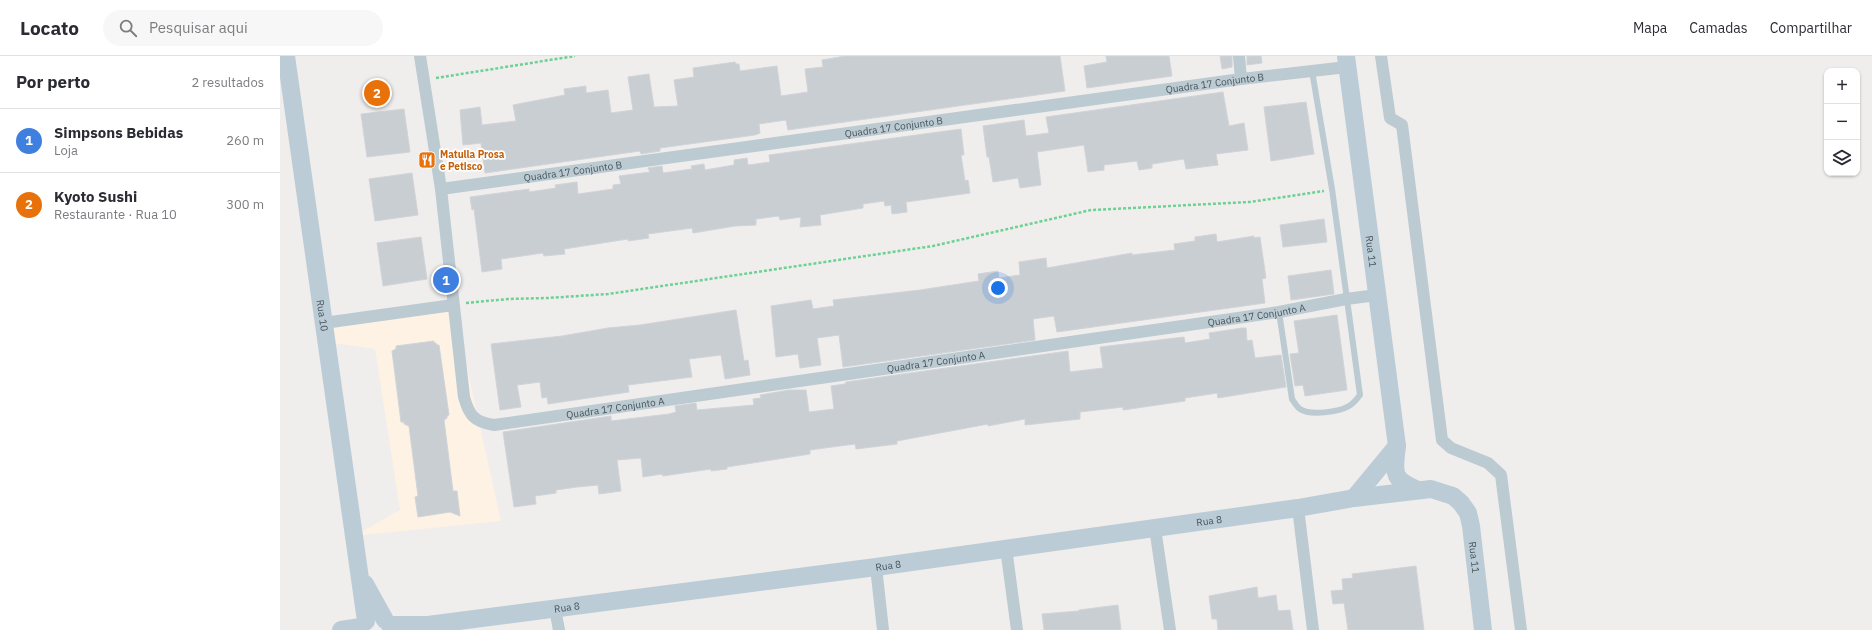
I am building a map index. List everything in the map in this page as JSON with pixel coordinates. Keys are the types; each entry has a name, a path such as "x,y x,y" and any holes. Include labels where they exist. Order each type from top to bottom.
{"main road":[{"name":"Rua 10","path":"286,56 286,92 324,323 359,574 362,626"},
{"name":"Rua 11","path":"1347,61 1397,446 1395,471 1397,479 1418,490"},
{"path":"1354,498 1397,446"},
{"name":"Rua 11","path":"1354,498 1431,489 1452,496 1461,503 1468,513 1471,526 1483,630"},
{"name":"Rua 8","path":"362,626 376,617 389,625 423,628 876,567 1298,508 1354,498"},
{"name":"Rua 10","path":"359,574 389,625"},
{"path":"341,630 362,626"}],"street":[{"path":"324,323 453,305 441,189 420,56"},
{"path":"1239,56 1241,79"},
{"path":"1381,56 1390,118 1402,125 1442,440 1451,448 1488,462 1501,475 1521,630"},
{"name":"Quadra 17 Conjunto B","path":"441,189 1241,79 1312,71 1347,61"},
{"name":"Quadra 17 Conjunto A","path":"453,305 464,397 468,410 472,416 481,422 494,425 1279,312 1346,299 1377,295"},
{"path":"1298,508 1313,630"},
{"path":"1155,528 1170,630"},
{"path":"1006,548 1017,630"},
{"path":"876,567 883,630"},
{"path":"556,609 559,630"}],"lane":[{"path":"1279,312 1292,399 1299,408 1309,413 1327,412 1348,407 1355,402 1360,395 1332,189 1312,71"}],"path":[{"path":"423,80 575,56"},
{"path":"453,305 508,299 608,294 933,246 1092,210 1250,202 1332,189"}],"shaded area":[{"path":"453,305 501,521 354,536 400,510 375,349 326,342 324,323"}],"building":[{"path":"845,56 1060,56 1065,91 788,130 786,120 759,124 760,133 755,135 660,148 660,151 641,154 640,151 485,173 481,143 463,145 460,110 480,107 482,125 516,121 513,105 565,95 564,89 586,86 586,93 608,90 611,113 633,110 628,77 649,74 654,107 678,106 674,80 694,77 693,68 735,62 736,64 739,64 740,71 777,66 781,96 808,92 805,69 823,67 822,60"},
{"path":"1106,56 1169,56 1172,76 1087,88 1084,66 1107,62"},
{"path":"1220,56 1232,56 1232,67 1222,69"},
{"path":"1247,56 1261,56 1262,63 1247,65"},
{"path":"1223,92 1229,126 1244,123 1248,150 1216,154 1218,165 1186,169 1184,159 1152,164 1152,168 1139,170 1137,161 1104,165 1104,170 1088,172 1084,145 1037,152 1041,185 1020,188 1018,178 993,182 989,157 987,157 983,126 1024,120 1026,136 1049,133 1046,117"},
{"path":"1306,102 1314,154 1271,161 1264,107"},
{"path":"404,109 410,152 367,157 361,114"},
{"path":"961,129 964,155 961,155 965,181 968,180 970,193 906,202 907,212 892,214 891,205 885,206 884,201 863,204 863,208 820,215 821,225 800,227 801,217 780,220 779,216 756,219 756,225 735,226 693,233 692,228 648,234 649,238 628,241 628,239 564,249 565,254 544,256 543,253 501,259 502,269 482,272 474,209 472,210 470,197 529,189 529,192 556,188 555,185 577,182 578,194 613,189 613,185 621,184 619,176 650,172 648,168 662,166 663,173 692,169 691,166 704,164 705,170 734,165 734,160 747,158 748,165 770,162 769,155"},
{"path":"412,173 418,215 375,221 369,179"},
{"path":"1324,219 1327,242 1283,247 1280,225"},
{"path":"1216,234 1217,242 1254,236 1254,238 1260,237 1266,278 1262,279 1265,303 1057,332 1054,316 1033,319 1035,340 843,367 839,335 817,338 821,365 800,368 798,354 776,357 771,306 811,300 813,309 834,306 833,300 920,290 979,281 978,274 998,271 999,278 1020,275 1019,262 1046,258 1047,268 1132,253 1132,255 1175,250 1174,244 1195,241 1195,237"},
{"path":"421,237 427,279 383,286 377,243"},
{"path":"1331,270 1334,294 1291,300 1288,276"},
{"path":"736,310 744,361 748,360 750,375 725,379 721,355 689,359 692,377 628,385 629,392 548,404 547,397 542,398 540,382 517,385 521,407 500,410 491,344 562,336"},
{"path":"1337,315 1347,390 1305,396 1303,385 1295,386 1290,354 1299,353 1294,321"},
{"path":"1246,328 1247,341 1252,340 1255,358 1281,355 1286,387 1218,398 1217,393 1185,398 1185,401 1123,410 1123,407 1080,412 1080,419 1025,425 1025,419 988,426 988,424 897,441 897,444 856,449 855,444 810,450 810,454 727,467 727,469 711,471 711,469 663,476 662,474 643,477 641,458 617,460 621,491 599,494 598,485 556,490 556,493 535,496 536,504 514,507 503,432 611,416 611,421 669,414 676,412 675,406 696,403 697,410 754,405 753,399 761,398 760,395 789,390 806,390 809,412 834,409 831,386 845,384 846,382 1068,351 1070,372 1103,368 1100,347 1184,337 1185,343 1210,339 1209,333"},
{"path":"434,341 434,343 439,345 449,415 444,420 453,491 457,491 460,516 450,512 418,517 415,497 418,496 409,426 404,424 404,422 401,422 392,351 396,349 396,346"},
{"path":"1416,566 1424,630 1348,630 1344,603 1333,604 1331,591 1343,590 1342,579 1353,578 1352,574"},
{"path":"1257,587 1258,598 1276,595 1278,611 1290,610 1293,630 1218,630 1217,619 1212,619 1209,596"},
{"path":"1118,605 1121,630 1044,630 1042,614 1079,611"}],"place":[{"name":"Kyoto Sushi","path":"377,93"},
{"name":"Matulla Prosa e Petisco","path":"427,160"},
{"name":"Simpsons Bebidas","path":"446,280"}]}
